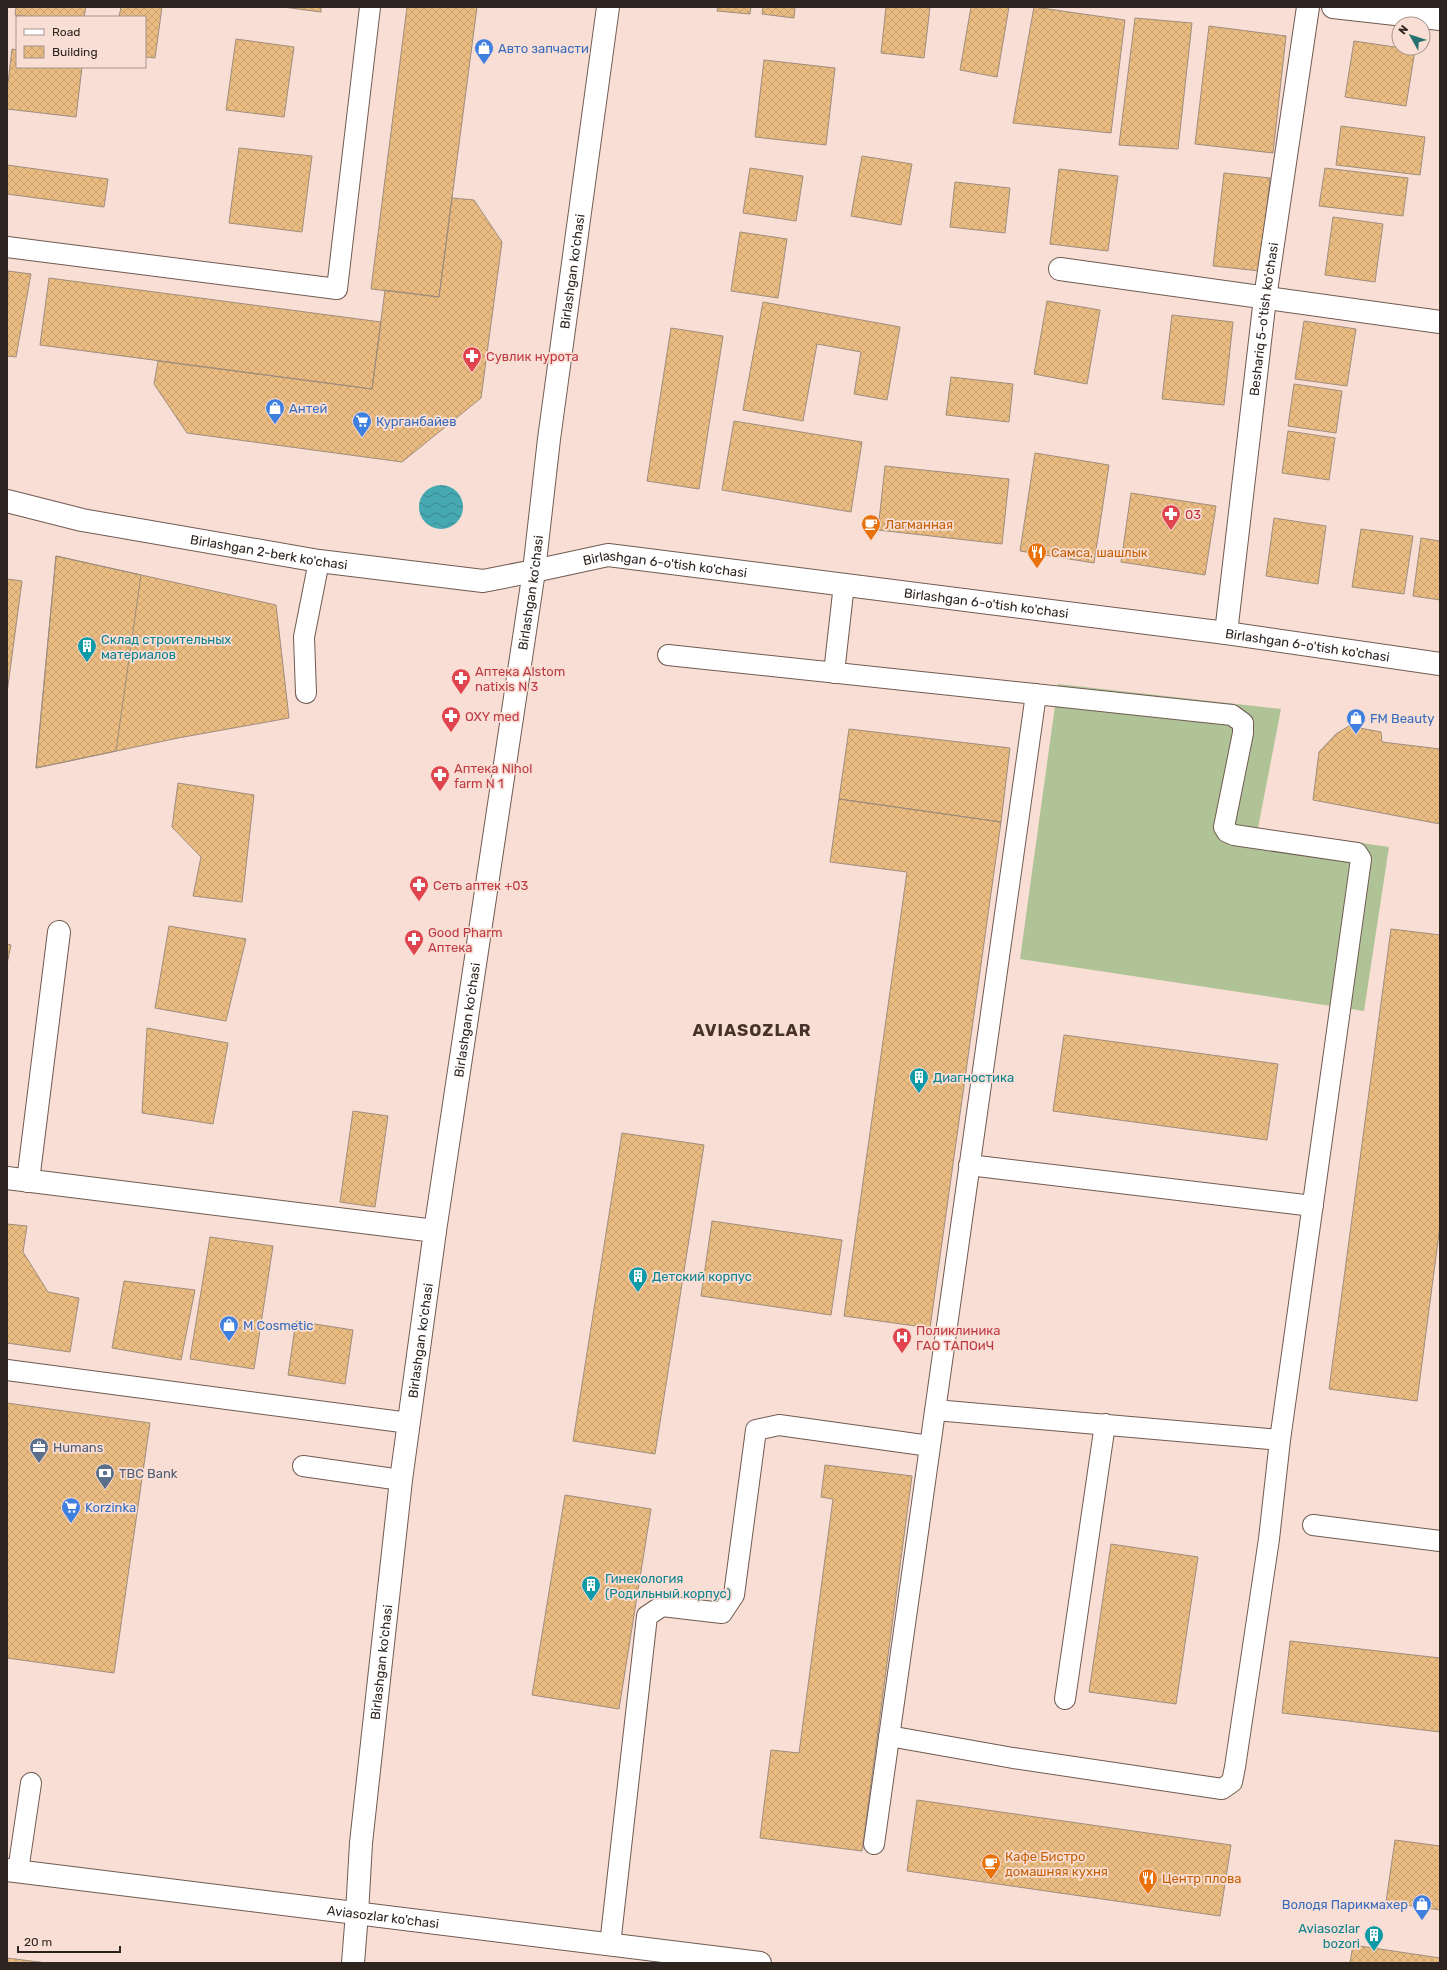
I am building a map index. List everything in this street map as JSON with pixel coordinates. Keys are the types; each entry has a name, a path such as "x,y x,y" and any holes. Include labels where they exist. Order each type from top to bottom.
{"street":[{"name":"Birlashgan ko'chasi","path":"353,1963 358,1913 361,1843 409,1423 435,1231 534,571 549,439 608,7"},
{"name":"Beshariq 5-o'tish ko'chasi","path":"1226,633 1265,298 1308,7"},
{"path":"1333,7 1440,19"},
{"path":"1060,269 1440,322"},
{"name":"Birlashgan 2-berk ko'chasi","path":"7,501 82,520 319,561 483,581 534,571"},
{"name":"Birlashgan 6-o'tish ko'chasi","path":"534,571 608,555 1226,633 1440,664"},
{"path":"59,932 18,1180 435,1231"},
{"name":"Aviasozlar ko'chasi","path":"13,1870 760,1963"}],"lane":[{"path":"7,247 337,289 370,7"},
{"path":"306,693 304,637 319,561"},
{"path":"834,673 844,584"},
{"path":"668,655 1232,715 1243,723 1243,733 1224,827 1227,832 1234,835 1357,853 1360,855 1361,859 1280,1440 1269,1540 1236,1767 1232,1782 1222,1789 1013,1758 889,1736"},
{"path":"874,1844 1036,694"},
{"path":"969,1165 1313,1206"},
{"path":"7,1370 409,1423"},
{"path":"935,1410 1280,1440"},
{"path":"1065,1699 1105,1424"},
{"path":"610,1945 647,1616 662,1606 722,1613 734,1595 756,1430 779,1425 930,1446"},
{"path":"303,1466 402,1480"},
{"path":"1313,1525 1439,1536"},
{"path":"13,1870 31,1783"}],"green space":[{"path":"1058,684 1281,709 1258,828 1389,847 1364,1011 1020,959"}],"water":[{"path":"441,485 453,489 459,495 463,507 459,519 453,525 441,529 429,525 423,519 419,507 423,495 429,489"}],"building":[{"path":"16,7 86,7 84,16 15,15"},
{"path":"121,7 162,7 155,58 146,57 146,16 119,16"},
{"path":"283,7 321,7 321,12"},
{"path":"407,7 477,7 439,297 371,289"},
{"path":"718,7 751,7 750,14 717,11"},
{"path":"763,7 795,7 794,18 762,14"},
{"path":"886,7 930,7 924,58 881,53"},
{"path":"971,7 1009,7 997,77 960,70"},
{"path":"1034,7 1125,20 1111,133 1013,123"},
{"path":"1135,18 1192,23 1178,149 1119,145"},
{"path":"1209,26 1286,36 1273,153 1195,144"},
{"path":"236,39 294,47 284,117 226,110"},
{"path":"1354,41 1391,46 1391,56 1414,56 1406,106 1345,97"},
{"path":"12,49 16,50 16,68 82,68 76,117 7,109 7,91"},
{"path":"764,60 835,68 826,145 755,137"},
{"path":"1341,126 1425,137 1420,175 1336,165"},
{"path":"239,148 312,156 302,232 229,223"},
{"path":"862,156 912,164 901,225 851,216"},
{"path":"7,165 108,179 104,207 7,194"},
{"path":"750,168 803,176 796,221 743,213"},
{"path":"1325,168 1408,178 1403,216 1319,206"},
{"path":"1059,169 1118,176 1108,251 1050,244"},
{"path":"1224,173 1270,178 1260,271 1213,266"},
{"path":"955,182 1010,188 1005,233 950,227"},
{"path":"452,198 474,200 502,242 481,398 402,462 187,433 154,384 158,361 372,389 385,290 439,297"},
{"path":"1333,217 1383,224 1375,282 1325,275"},
{"path":"740,232 787,239 778,298 731,291"},
{"path":"8,271 31,274 16,357 7,356"},
{"path":"49,278 381,322 372,389 40,345"},
{"path":"1047,301 1100,310 1087,384 1034,374"},
{"path":"763,302 900,327 887,400 854,394 861,352 817,344 803,421 743,410"},
{"path":"1172,315 1233,322 1224,405 1162,399"},
{"path":"1304,321 1356,329 1347,386 1295,379"},
{"path":"671,328 723,336 699,489 647,481"},
{"path":"951,377 1013,384 1009,422 946,415"},
{"path":"1294,384 1342,391 1336,433 1288,426"},
{"path":"734,421 862,442 851,512 722,490"},
{"path":"1288,431 1335,438 1329,480 1282,473"},
{"path":"1035,453 1109,465 1094,563 1020,551"},
{"path":"885,466 1009,479 1002,544 878,530"},
{"path":"1131,493 1216,506 1205,575 1121,562"},
{"path":"1274,518 1326,526 1318,584 1266,576"},
{"path":"1361,529 1413,536 1404,594 1352,587"},
{"path":"1421,538 1440,541 1440,600 1413,596"},
{"path":"56,556 276,605 289,718 178,738 36,768"},
{"name":"Склад строительных материалов","path":"56,556 141,575 116,751 36,768"},
{"path":"7,579 22,581 7,693"},
{"path":"1349,726 1381,732 1382,742 1440,749 1440,824 1313,800 1319,752 1336,734"},
{"path":"849,729 1010,748 1001,822 839,799"},
{"path":"178,783 254,795 242,902 193,896 201,857 172,827"},
{"name":"Диагностика","path":"839,799 1001,822 930,1328 844,1316 907,872 830,862"},
{"path":"169,926 246,939 226,1021 155,1008"},
{"path":"1391,929 1440,935 1440,1226 1417,1401 1329,1389"},
{"path":"7,944 11,945 7,964"},
{"path":"147,1028 228,1043 213,1124 142,1113"},
{"path":"1064,1035 1278,1064 1267,1140 1053,1111"},
{"path":"353,1111 388,1116 375,1207 340,1202"},
{"name":"Детский корпус","path":"622,1133 704,1145 655,1454 573,1441"},
{"path":"712,1221 842,1240 831,1315 701,1296"},
{"path":"7,1224 27,1226 23,1252 48,1292 79,1298 70,1352 7,1343"},
{"path":"210,1237 273,1246 254,1369 190,1359"},
{"path":"124,1281 195,1290 181,1360 112,1348"},
{"path":"296,1321 353,1330 345,1384 288,1375"},
{"name":"Korzinka","path":"7,1403 150,1423 114,1673 7,1658"},
{"path":"825,1465 912,1476 862,1851 760,1838 771,1750 799,1753 833,1499 821,1497"},
{"name":"Гинекология (Родильный корпус)","path":"565,1495 651,1509 619,1709 532,1695"},
{"path":"1111,1544 1198,1557 1176,1704 1089,1692"},
{"path":"1290,1641 1440,1658 1440,1732 1282,1713"},
{"path":"917,1800 1231,1845 1220,1916 907,1871"},
{"path":"1395,1840 1440,1846 1440,1910 1386,1902"},
{"name":"Aviasozlar bozori","path":"1353,1945 1440,1958 1440,1963 1350,1963"},
{"path":"7,1958 47,1963 7,1963"}],"place":[{"name":"Авто запчасти","path":"484,65"},
{"name":"Сувлик нурота","path":"472,373"},
{"name":"Антей","path":"275,425"},
{"name":"Курганбайев","path":"362,438"},
{"name":"03","path":"1171,531"},
{"name":"Лагманная","path":"871,541"},
{"name":"Самса, шашлык","path":"1037,569"},
{"name":"Склад строительных материалов","path":"87,663"},
{"name":"Аптека Alstom natixis N 3","path":"461,695"},
{"name":"OXY med","path":"451,733"},
{"name":"FM Beauty","path":"1356,735"},
{"name":"Аптека Nihol farm N 1","path":"440,792"},
{"name":"Сеть аптек +03","path":"419,902"},
{"name":"Good Pharm Аптека","path":"414,956"},
{"name":"Диагностика","path":"919,1094"},
{"name":"Детский корпус","path":"638,1293"},
{"name":"M Cosmetic","path":"229,1342"},
{"name":"Поликлиника ГАО ТАПОиЧ","path":"902,1354"},
{"name":"Humans","path":"39,1464"},
{"name":"TBC Bank","path":"105,1490"},
{"name":"Korzinka","path":"71,1524"},
{"name":"Гинекология (Родильный корпус)","path":"591,1602"},
{"name":"Кафе Бистро домашняя кухня","path":"991,1880"},
{"name":"Центр плова","path":"1148,1895"},
{"name":"Володя Парикмахер","path":"1422,1921"},
{"name":"Aviasozlar bozori","path":"1374,1952"}],"district":[{"name":"AVIASOZLAR","path":"752,1030"}]}
